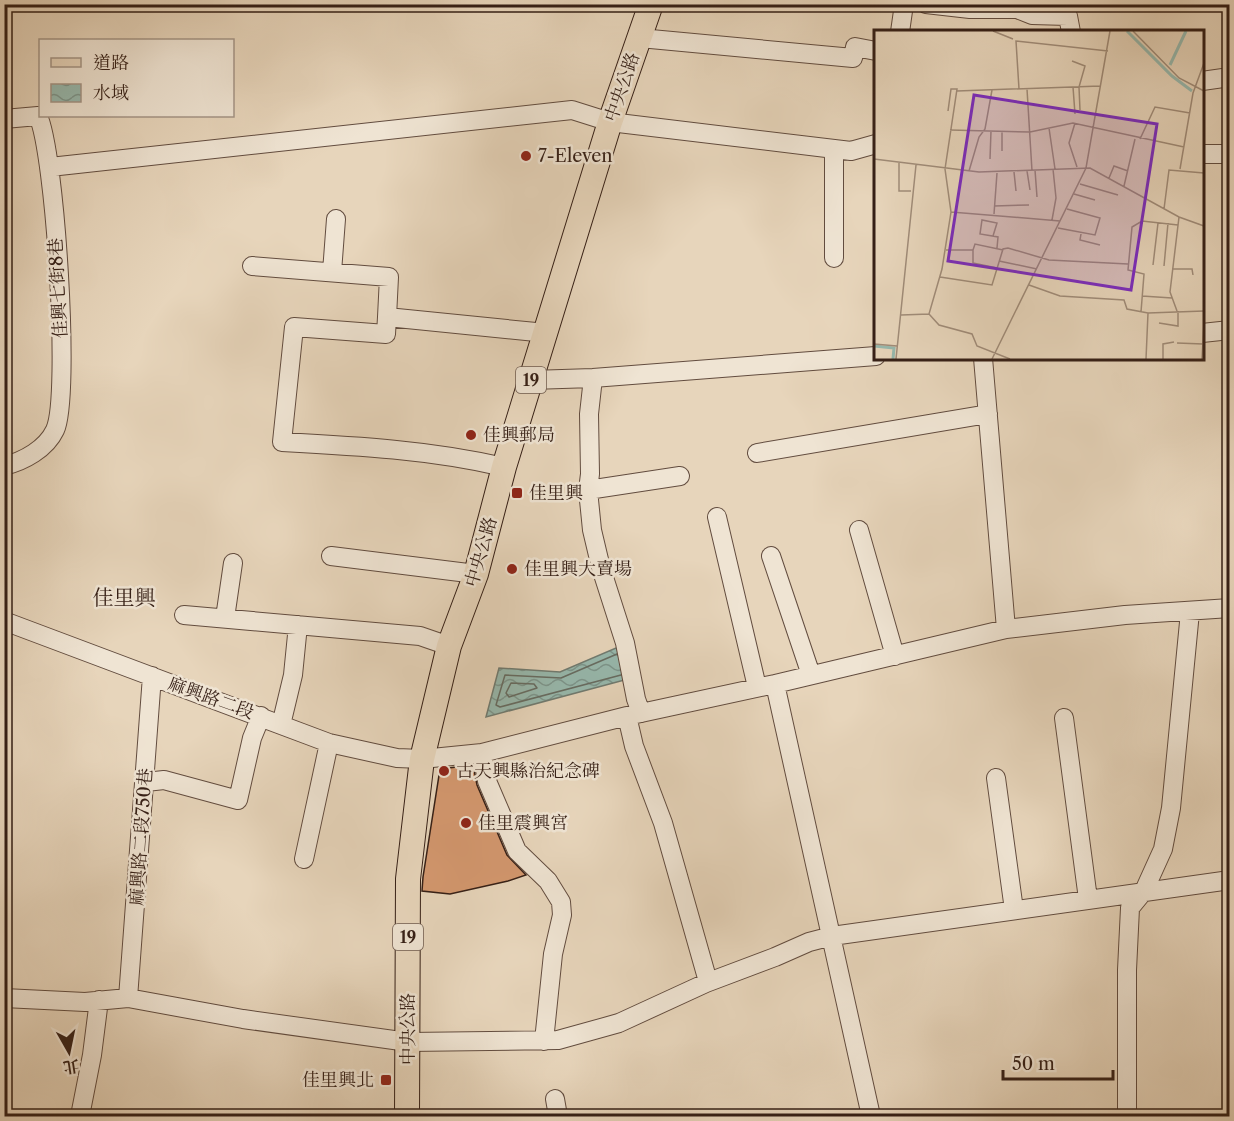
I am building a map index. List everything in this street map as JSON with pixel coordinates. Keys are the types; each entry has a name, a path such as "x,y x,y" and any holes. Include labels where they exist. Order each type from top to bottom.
{"main road":[{"name":"中央公路","path":"407,1116 408,879 422,759 449,646 476,574 504,467 610,122 651,4"}],"street":[{"path":"900,30 904,4"},
{"path":"926,4 970,9 1017,9 1032,15 1068,16 1071,30"},
{"path":"640,38 853,58 855,48 874,51"},
{"path":"1204,81 1230,77"},
{"path":"50,167 572,110 610,122 850,152 874,145"},
{"name":"佳興七街8巷","path":"4,119 38,116 42,125 50,167 60,298 60,415 54,431 42,447 16,463 4,466"},
{"path":"834,149 834,258"},
{"path":"1204,154 1230,154"},
{"path":"332,272 336,219"},
{"path":"252,266 389,277 386,334 294,327 282,442 377,446 466,458 504,467"},
{"path":"387,317 546,333"},
{"path":"1204,333 1230,330"},
{"path":"531,380 593,378 874,356"},
{"path":"983,360 1006,629"},
{"path":"593,378 589,414 591,474 588,490 592,530 601,568 625,643 636,699 634,746 663,823 693,924 707,978 706,983"},
{"path":"757,453 988,414"},
{"path":"588,490 680,476"},
{"path":"717,517 766,685 832,936 872,1116"},
{"path":"859,530 895,656"},
{"path":"332,556 476,574"},
{"path":"771,556 811,675"},
{"path":"225,618 233,563"},
{"name":"麻興路二段","path":"4,621 329,743 397,758 422,759 482,753 634,714 1006,629 1125,615 1230,608"},
{"path":"1127,1116 1127,970 1130,908 1144,891 1163,849 1171,808 1190,612"},
{"path":"184,615 420,636 449,646"},
{"path":"281,725 293,675 298,626"},
{"name":"麻興路二段750巷","path":"128,998 146,782 152,676"},
{"path":"146,782 164,780 238,800 252,738 261,716"},
{"path":"1065,718 1088,899"},
{"path":"304,860 329,743"},
{"path":"482,753 487,781 517,851 548,881 561,902 562,915 553,954 544,1041"},
{"path":"996,778 1014,910"},
{"path":"4,998 84,1002 128,998 243,1019 408,1042 558,1040 619,1023 706,983 809,942 832,936 1230,880"},
{"path":"80,1116 92,1054 99,1000"}],"water":[{"path":"623,645 632,678 486,717 499,668 560,672"}],"building":[{"name":"佳里震興宮","path":"473,765 477,785 507,855 526,875 450,894 422,891 440,769"}],"place":[{"name":"7-Eleven","path":"526,156"},
{"name":"佳興郵局","path":"471,435"},
{"name":"佳里興","path":"517,493"},
{"name":"佳里興大賣場","path":"512,569"},
{"name":"古天興縣治紀念碑","path":"444,771"},
{"name":"佳里震興宮","path":"466,823"},
{"name":"佳里興北","path":"386,1080"}],"district":[{"name":"佳里興","path":"124,598"}]}
